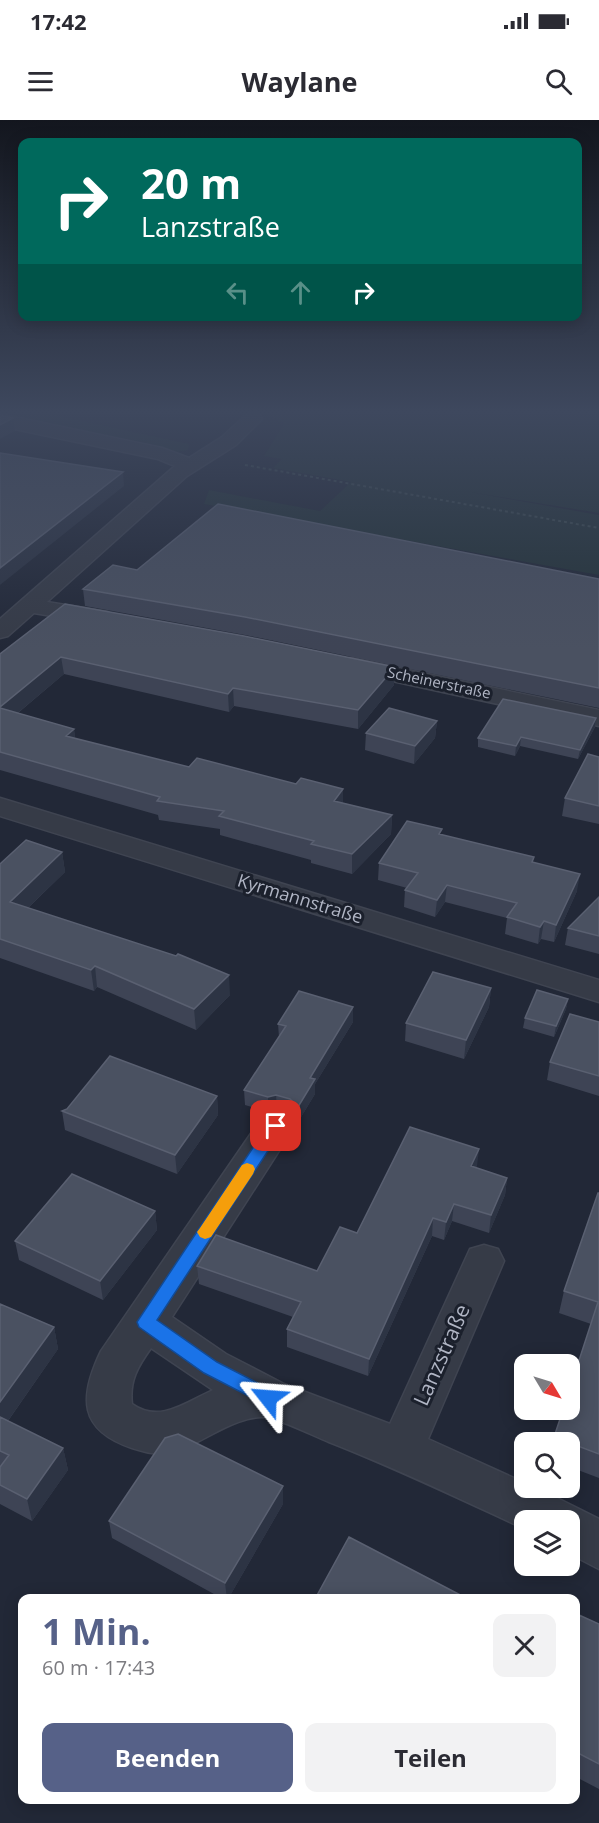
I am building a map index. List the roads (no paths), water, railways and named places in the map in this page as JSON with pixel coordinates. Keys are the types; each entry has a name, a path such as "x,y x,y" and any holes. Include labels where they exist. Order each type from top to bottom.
{"street":[{"path":"0,631 163,490"},
{"path":"31,606 123,620"},
{"name":"Scheinerstraße","path":"332,660 599,718"},
{"name":"Kyrmannstraße","path":"0,807 599,991"},
{"path":"268,1398 227,1404 170,1433 149,1433 128,1426 111,1414 108,1395 110,1376 276,1126"},
{"name":"Lanzstraße","path":"401,1449 484,1261"},
{"path":"146,1322 195,1358 268,1398 401,1449 534,1510"},
{"path":"580,1534 599,1546"}]}
